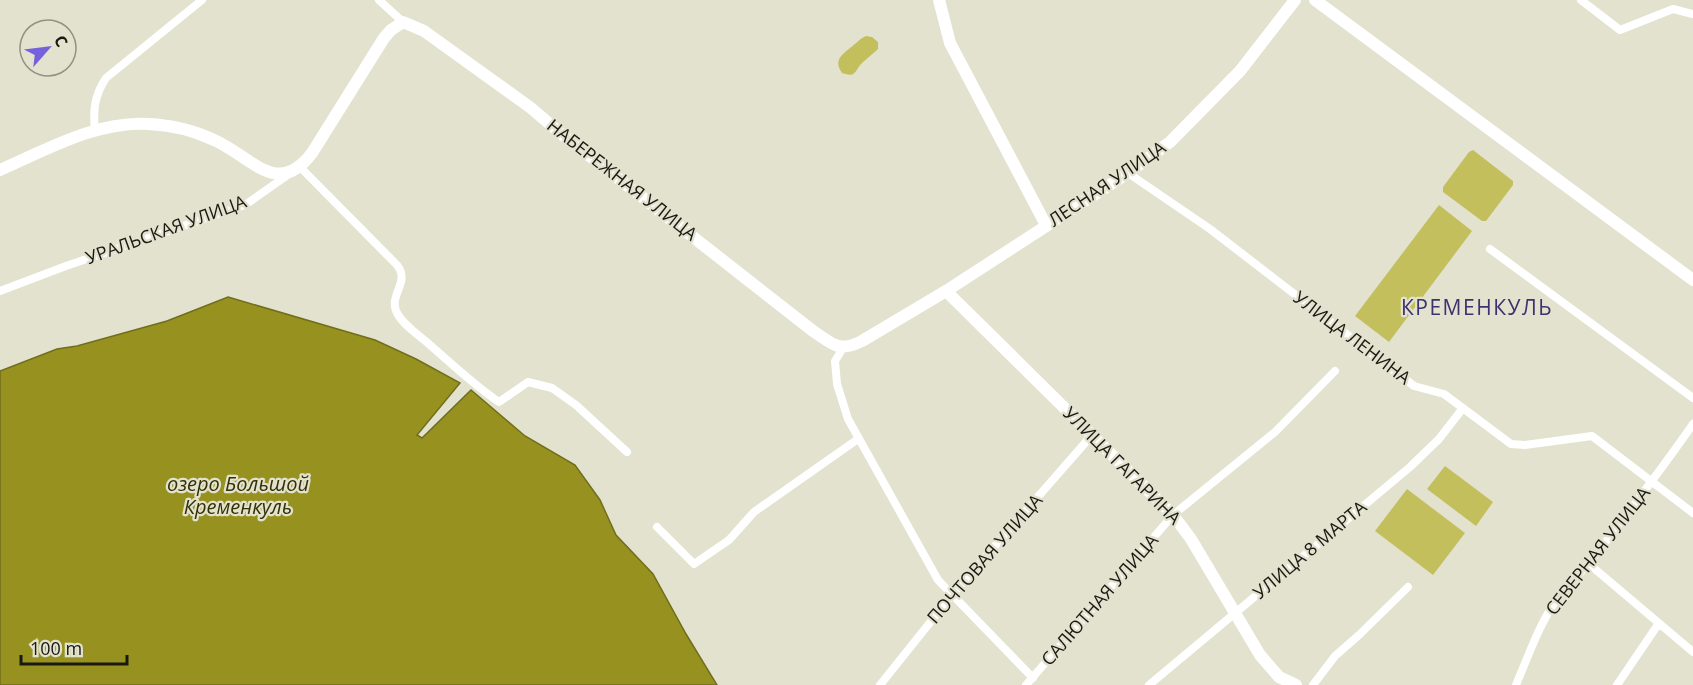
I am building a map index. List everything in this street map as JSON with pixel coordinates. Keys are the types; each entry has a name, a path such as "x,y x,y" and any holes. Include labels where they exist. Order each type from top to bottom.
{"street":[{"path":"95,131 95,101 106,78 202,0"},
{"path":"379,0 400,24"},
{"path":"939,0 950,43 1046,225"},
{"name":"ЛЕСНАЯ УЛИЦА","path":"946,291 1128,173 1170,142 1240,71 1295,0"},
{"path":"1315,0 1693,280"},
{"path":"1581,0 1620,30 1673,9 1693,14"},
{"name":"УРАЛЬСКАЯ УЛИЦА","path":"0,291 245,205 298,169 312,153 384,38 400,24"},
{"name":"НАБЕРЕЖНАЯ УЛИЦА","path":"400,24 424,31 531,108 813,331 843,348"},
{"path":"0,170 95,131 146,123 194,131 217,141 260,168 276,174 285,174 298,169 397,264 402,273 402,280 394,297 396,312 407,325 484,392 499,402 528,382 552,388 576,405 627,452"},
{"name":"УЛИЦА ЛЕНИНА","path":"1128,173 1210,229 1414,386 1444,394 1511,444 1525,445 1592,436 1693,513"},
{"path":"1490,249 1693,398"},
{"path":"946,291 852,347 843,348 835,361 837,384 848,419 858,439 938,580 1033,678"},
{"name":"УЛИЦА ГАГАРИНА","path":"946,291 1173,515 1191,539 1260,655 1279,677 1296,685"},
{"name":"САЛЮТНАЯ УЛИЦА","path":"1026,685 1173,515 1275,432 1335,371"},
{"name":"УЛИЦА 8 МАРТА","path":"1149,685 1410,467 1439,439 1463,408"},
{"name":"СЕВЕРНАЯ УЛИЦА","path":"1516,685 1542,623 1556,601 1653,482 1693,424"},
{"name":"ПОЧТОВАЯ УЛИЦА","path":"879,685 952,595 1092,435"},
{"path":"657,527 694,564 729,540 754,512 858,439"},
{"path":"1588,564 1693,652"},
{"path":"1313,685 1335,656 1408,587"},
{"path":"1617,685 1659,623"}],"shaded area":[{"path":"866,36 878,42 878,49 862,63 855,73 842,73 838,65 841,56"},
{"path":"1473,150 1513,181 1513,185 1486,221 1482,221 1443,192 1443,187 1469,152"},
{"path":"1439,205 1472,231 1389,342 1355,316"},
{"path":"1445,466 1493,502 1476,526 1427,489"},
{"path":"1407,489 1465,533 1433,575 1375,531"}],"water":[{"name":"озеро Большой Кременкуль","path":"228,297 375,340 460,383 417,435 422,438 471,390 525,436 575,465 600,500 616,535 653,574 717,685 0,685 0,371 57,349 77,346 167,321"}],"district":[{"name":"КРЕМЕНКУЛЬ","path":"1477,308"}]}
